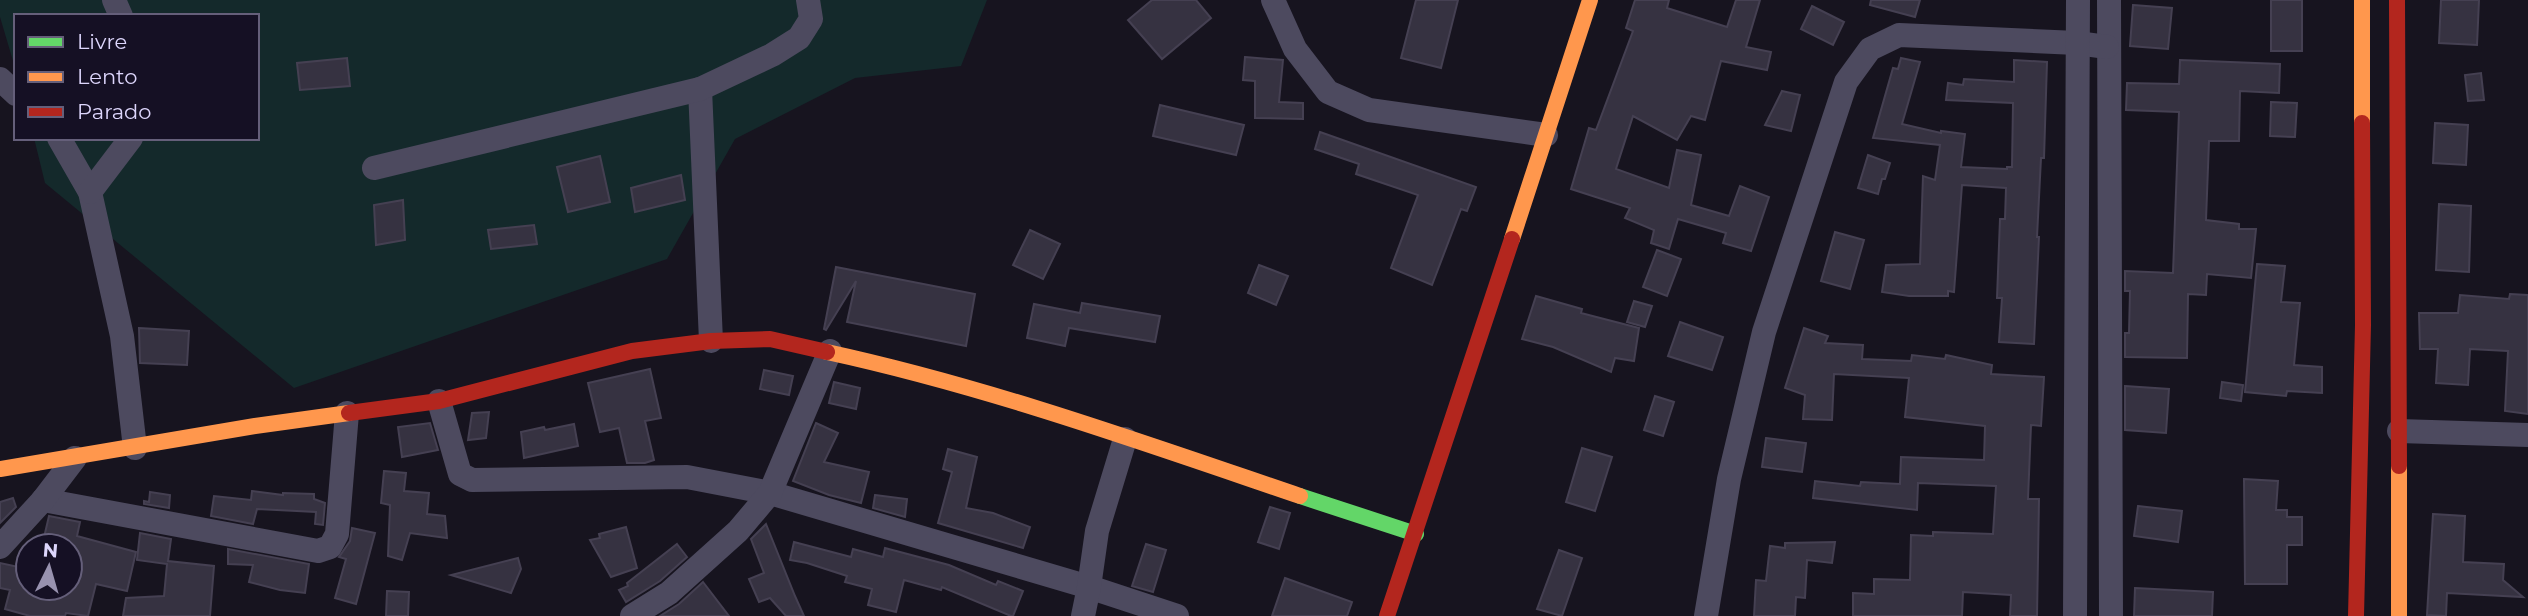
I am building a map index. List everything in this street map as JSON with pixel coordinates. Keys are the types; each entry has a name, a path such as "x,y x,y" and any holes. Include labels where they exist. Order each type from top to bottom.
{"street":[{"path":"374,168 700,89 772,55 799,38 811,19 808,0"},
{"path":"1273,0 1295,49 1328,92 1368,110 1546,135"},
{"path":"1388,616 1590,0"},
{"path":"2075,616 2078,0"},
{"path":"2109,0 2107,47 2111,616"},
{"path":"2362,0 2380,133 2399,430 2399,616"},
{"path":"2356,616 2363,339 2380,133 2396,0"},
{"path":"1706,616 1729,479 1764,332 1846,82 1870,49 1899,35 2077,43 2107,47"},
{"path":"0,79 14,92"},
{"path":"700,89 711,341"},
{"path":"60,140 90,191 122,336 135,448"},
{"path":"90,191 129,140"},
{"path":"0,469 255,426 439,401 632,351 711,341 770,339 901,368 1007,398 1416,534"},
{"path":"632,616 679,584 738,531 770,493 830,351"},
{"path":"439,401 460,474 472,480 687,477 770,493 1089,587 1177,616"},
{"path":"43,500 318,551 330,547 337,534 347,413"},
{"path":"2399,430 2528,435"},
{"path":"1083,616 1097,531 1125,439"},
{"path":"0,547 43,500 75,458"}],"green space":[{"path":"0,0 987,0 961,66 855,78 735,139 667,259 294,388 45,183 34,140 259,140 259,14 14,14 14,64 0,17"}],"building":[{"path":"1152,0 1196,0 1211,18 1162,59 1128,20"},
{"path":"1416,0 1458,0 1441,68 1401,58"},
{"path":"1635,0 1669,0 1667,8 1727,27 1736,0 1760,0 1746,47 1771,52 1767,70 1721,61 1705,120 1691,116 1677,140 1633,116 1616,169 1669,188 1677,150 1701,155 1691,205 1729,216 1740,186 1769,197 1751,251 1723,243 1726,233 1678,219 1669,249 1651,243 1654,230 1625,218 1630,208 1571,189 1589,128 1596,130 1633,31 1626,28"},
{"path":"1871,0 1920,0 1915,17 1870,5"},
{"path":"2271,0 2302,0 2302,51 2271,51"},
{"path":"2441,0 2479,0 2477,45 2439,43"},
{"path":"2133,5 2172,8 2168,49 2130,46"},
{"path":"1812,6 1844,22 1833,45 1801,29"},
{"path":"1245,57 1283,60 1279,102 1303,103 1303,119 1255,118 1255,81 1243,80"},
{"path":"347,58 350,86 300,90 297,63"},
{"path":"1901,58 1920,62 1902,124 1941,133 1965,134 1961,167 2007,169 2012,167 2013,103 1946,100 1948,83 1963,85 1964,79 2014,82 2014,60 2047,62 2034,344 1999,342 2002,298 1997,298 2000,219 2005,219 2006,188 1962,185 1954,292 1948,291 1948,296 1909,296 1882,292 1886,265 1920,264 1923,176 1935,180 1940,145 1873,138 1893,68 1898,69"},
{"path":"2180,60 2280,64 2279,93 2240,91 2239,141 2209,141 2206,220 2239,224 2239,229 2256,229 2251,278 2207,274 2206,295 2188,294 2187,358 2125,357 2125,333 2129,333 2130,291 2125,291 2125,271 2173,273 2179,112 2126,110 2127,83 2179,84"},
{"path":"2481,73 2484,100 2468,101 2465,75"},
{"path":"1782,91 1800,95 1791,131 1765,125"},
{"path":"2271,102 2297,103 2295,137 2270,136"},
{"path":"1160,105 1244,125 1236,155 1153,136"},
{"path":"2435,123 2468,125 2466,165 2433,163"},
{"path":"1320,132 1476,187 1467,211 1461,209 1432,285 1391,268 1418,195 1356,174 1359,164 1315,149"},
{"path":"1868,155 1890,163 1878,194 1858,188"},
{"path":"600,156 610,202 568,212 557,167"},
{"path":"681,175 685,200 635,212 631,188"},
{"path":"403,200 405,240 376,245 374,205"},
{"path":"2439,204 2471,206 2469,272 2436,270"},
{"path":"534,225 537,244 491,249 488,230"},
{"path":"1030,230 1060,244 1043,279 1013,265"},
{"path":"1835,232 1864,240 1850,289 1821,281"},
{"path":"1657,250 1681,259 1667,296 1643,287"},
{"path":"2257,264 2285,266 2281,302 2300,303 2294,365 2322,367 2322,393 2287,391 2286,396 2245,392"},
{"path":"1259,265 1288,276 1276,305 1248,293"},
{"path":"836,267 975,294 966,346 847,322 856,281 826,330 824,329"},
{"path":"2510,294 2528,295 2528,414 2505,411 2508,351 2470,349 2468,385 2436,383 2438,349 2420,349 2419,313 2458,313 2460,295 2509,299"},
{"path":"1536,296 1582,309 1581,313 1639,328 1634,361 1615,358 1611,372 1553,347 1522,339"},
{"path":"1634,301 1652,306 1645,327 1627,322"},
{"path":"1082,303 1160,316 1155,342 1069,328 1065,346 1027,338 1034,304 1080,313"},
{"path":"1680,322 1723,337 1712,370 1668,356"},
{"path":"139,328 189,331 187,365 140,363"},
{"path":"1804,328 1828,336 1825,343 1863,345 1862,359 1911,361 1912,355 1945,359 1946,355 1992,365 1991,374 2044,377 2041,426 2031,425 2028,499 2039,499 2037,616 2010,616 2011,595 1963,592 1962,616 1853,616 1853,593 1874,594 1874,579 1910,580 1911,535 1933,536 1933,532 1993,534 1996,486 1918,483 1917,510 1813,498 1815,481 1860,486 1861,482 1900,484 1901,457 1984,460 1985,426 1905,417 1909,378 1834,374 1832,420 1803,419 1805,395 1785,388"},
{"path":"650,369 661,418 645,421 654,460 627,463 619,428 600,432 588,383"},
{"path":"764,370 793,376 789,395 760,389"},
{"path":"834,382 860,388 856,409 829,403"},
{"path":"2222,382 2243,385 2241,401 2220,398"},
{"path":"2125,386 2169,389 2166,433 2125,430"},
{"path":"1655,396 1674,402 1663,436 1644,430"},
{"path":"489,412 486,438 468,440 472,413"},
{"path":"430,423 438,450 402,457 398,427"},
{"path":"816,423 838,433 824,462 869,472 861,503 829,495 793,481"},
{"path":"574,424 578,446 524,458 521,432"},
{"path":"1766,438 1806,443 1802,472 1762,467"},
{"path":"1582,448 1612,457 1595,511 1566,502"},
{"path":"948,449 977,457 966,508 993,513 1030,527 1023,548 938,523 952,472 943,469"},
{"path":"384,471 406,473 404,491 429,493 427,514 445,516 447,538 410,533 402,560 388,556 390,505 381,503"},
{"path":"2244,479 2278,481 2276,510 2287,510 2287,517 2302,517 2302,545 2287,545 2287,584 2245,584"},
{"path":"252,491 283,495 314,494 314,499 325,503 323,525 315,524 316,512 257,509 253,524 211,516 214,496 251,500"},
{"path":"150,492 170,495 169,508 144,504 144,501 149,502"},
{"path":"875,495 907,499 905,517 873,508"},
{"path":"13,498 16,507 0,523 0,502"},
{"path":"2138,506 2182,511 2178,542 2134,536"},
{"path":"1270,507 1290,513 1279,549 1258,542"},
{"path":"2433,514 2465,516 2463,562 2504,564 2503,580 2523,597 2447,593 2446,616 2427,615"},
{"path":"49,516 80,522 78,532 45,532"},
{"path":"766,524 804,616 786,616 770,598 759,602 749,579 764,573 751,539"},
{"path":"626,527 637,568 611,577 590,540 600,538 599,534"},
{"path":"352,528 375,533 356,604 335,598 346,559 339,557 350,541"},
{"path":"140,533 171,539 168,561 214,566 210,616 123,616 126,598 164,596 167,564 137,560"},
{"path":"84,538 136,552 127,591 96,584 88,616 66,613 65,616 30,616 5,609 10,590 0,588 0,563 14,566 14,602 84,602"},
{"path":"794,542 851,557 853,549 883,557 885,548 949,565 996,585 998,581 1023,591 1011,616 942,587 941,590 904,580 896,612 868,605 872,589 845,582 847,576 790,560"},
{"path":"1835,542 1832,563 1807,560 1805,598 1796,597 1795,616 1754,616 1756,580 1766,581 1770,546 1785,548 1785,543"},
{"path":"677,544 687,557 660,581 626,602 619,590 628,586 627,583"},
{"path":"1146,544 1166,550 1153,592 1132,586"},
{"path":"228,549 309,564 305,593 249,582 253,565 228,564"},
{"path":"1559,550 1582,558 1562,616 1537,609"},
{"path":"518,558 521,569 511,593 451,575"},
{"path":"1285,578 1352,602 1347,616 1272,616"},
{"path":"703,582 729,616 660,616 679,604"},
{"path":"2135,588 2213,592 2212,616 2134,616"},
{"path":"387,591 409,592 408,616 386,616"}],"traffic: fast":[{"path":"1300,496 1416,534"}],"traffic: slow":[{"path":"1512,239 1590,0"},
{"path":"2362,0 2362,123"},
{"path":"827,352 1006,399 1300,496"},
{"path":"0,469 349,413"},
{"path":"2399,466 2399,616"}],"traffic: jam":[{"path":"2397,0 2399,466"},
{"path":"2356,616 2363,325 2362,123"},
{"path":"1387,616 1512,239"},
{"path":"349,413 439,401 632,351 711,341 770,339 827,352"}]}
